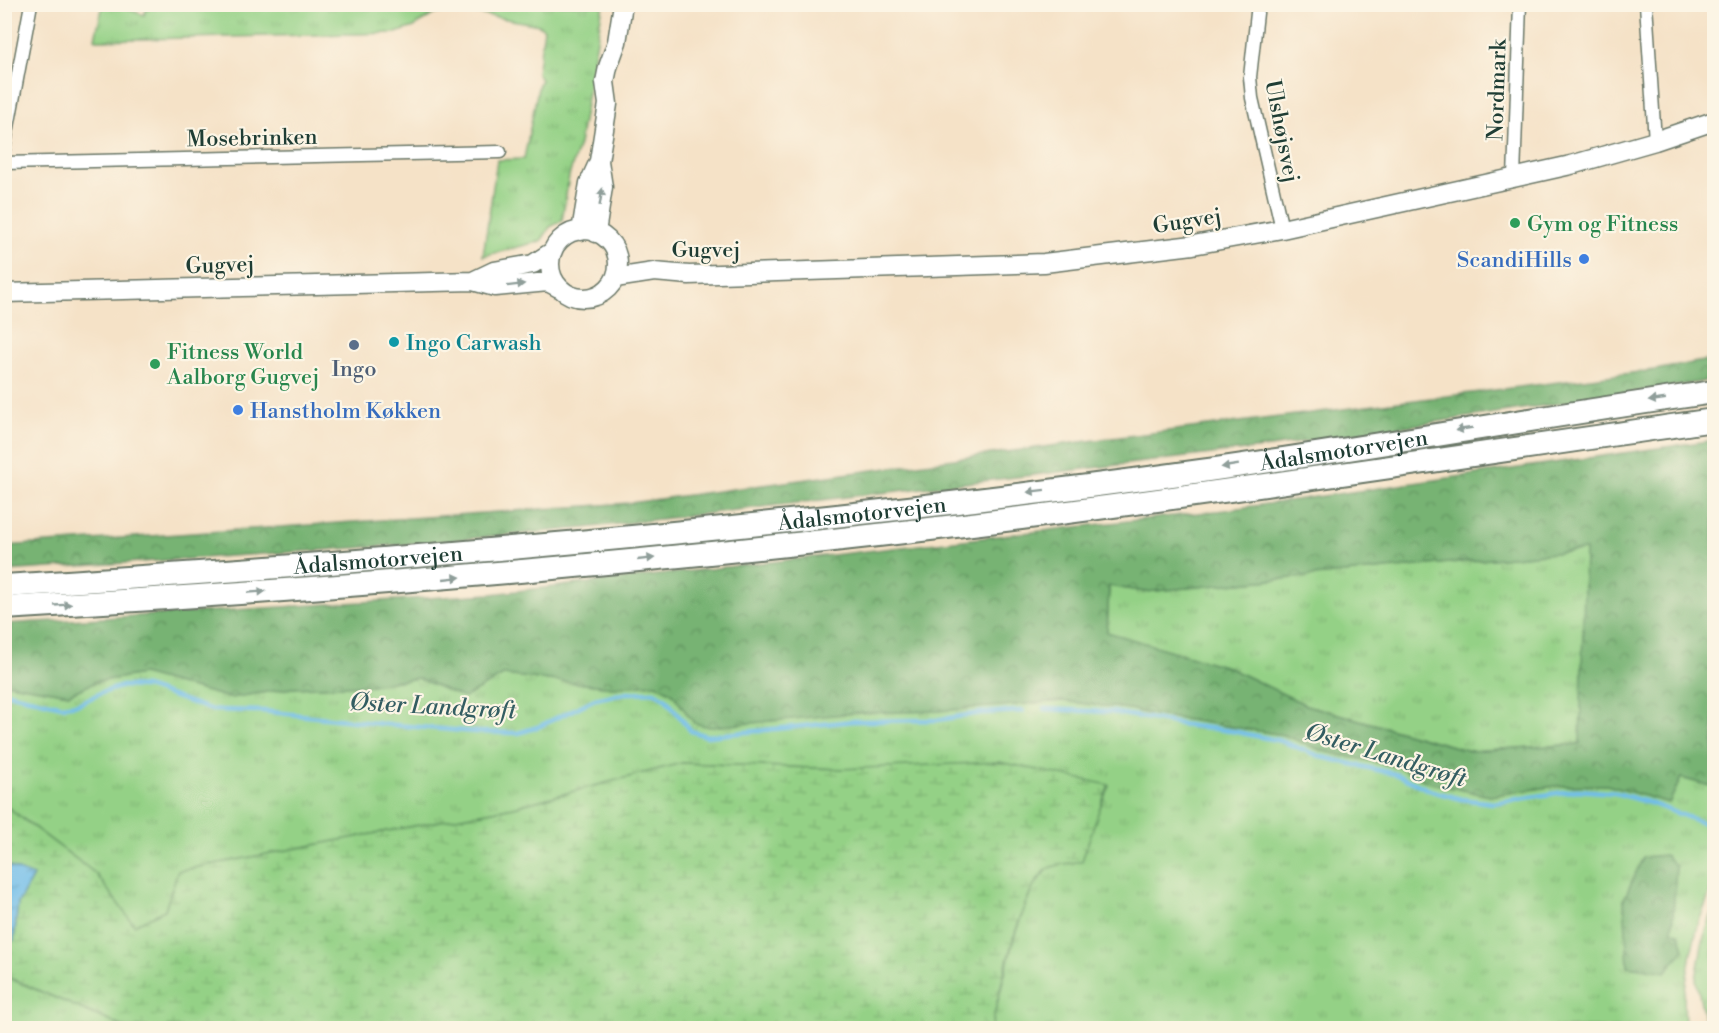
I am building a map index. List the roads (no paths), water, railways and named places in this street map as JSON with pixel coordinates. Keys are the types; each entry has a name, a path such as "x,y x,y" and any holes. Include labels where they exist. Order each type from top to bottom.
{"highway":[{"name":"Ådalsmotorvejen","path":"4,586 360,562 651,535 940,503 1203,471 1714,392"},
{"name":"Ådalsmotorvejen","path":"4,608 430,580 677,556 1033,516 1714,420"}],"street":[{"path":"4,149 31,4"},
{"path":"589,232 589,183 599,161 608,104 605,82 617,42 623,4"},
{"name":"Ulshøjsvej","path":"1258,4 1250,76 1252,98 1282,229"},
{"name":"Nordmark","path":"1514,178 1520,4"},
{"path":"1646,4 1655,141"},
{"name":"Gugvej","path":"615,278 654,272 758,273 1044,263 1176,247 1282,229 1571,165 1714,121"},
{"name":"Mosebrinken","path":"4,163 500,152"},
{"path":"589,232 608,241 617,257 617,270 615,278 603,293 585,298 575,297 559,288 551,272 550,264 553,251 565,236 589,232"},
{"name":"Gugvej","path":"473,281 494,271 534,264 553,251"},
{"name":"Gugvej","path":"617,257 654,272"},
{"name":"Gugvej","path":"4,293 473,281 495,287 548,282 559,288"}],"water":[{"path":"5,865 33,876 18,903 14,940 5,946"}],"waterway":[{"name":"Øster Landgrøft","path":"4,692 62,706 78,704 123,686 146,687 212,710 262,711 476,732 518,733 538,727 595,699 624,693 654,692 665,698 691,731 707,736 853,721 937,720 981,713 1023,711"},
{"name":"Øster Landgrøft","path":"1044,709 1111,712 1281,741 1322,757 1395,774 1432,791 1461,799 1493,803 1577,790 1616,793 1714,827"}],"place":[{"name":"Gym og Fitness","path":"1515,223"},
{"name":"ScandiHills","path":"1584,259"},
{"name":"Ingo Carwash","path":"394,342"},
{"name":"Ingo","path":"354,345"},
{"name":"Fitness World Aalborg Gugvej","path":"155,364"},
{"name":"Hanstholm Køkken","path":"238,410"}]}
